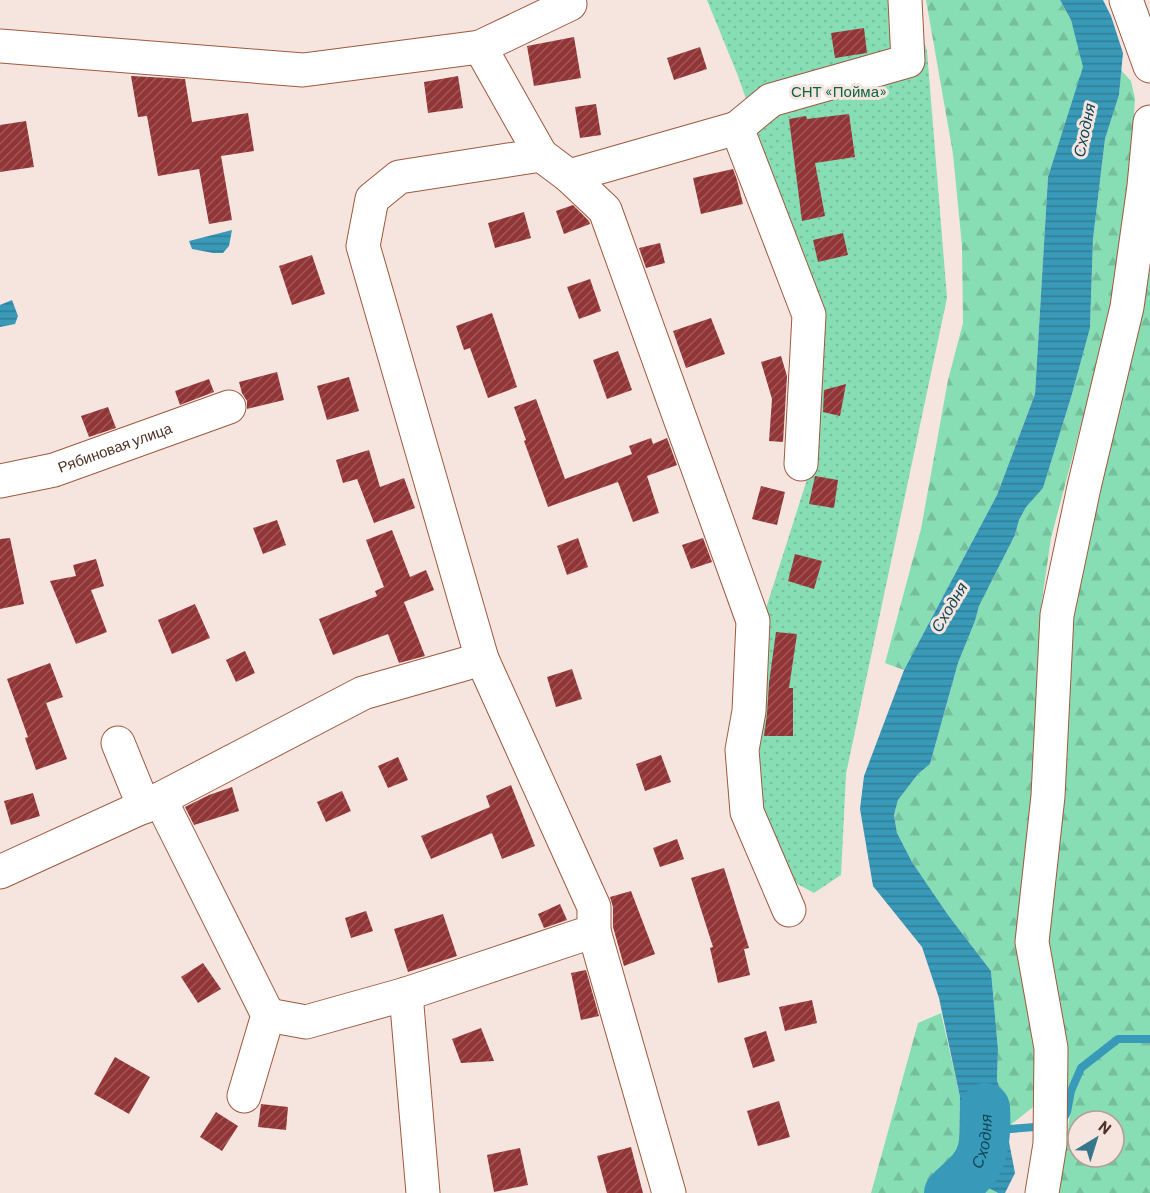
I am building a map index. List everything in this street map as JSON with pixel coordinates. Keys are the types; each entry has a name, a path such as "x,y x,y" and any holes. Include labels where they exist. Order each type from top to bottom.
{"street":[{"path":"569,176 737,128 771,100 908,61 905,0"},
{"path":"1126,0 1150,66"},
{"path":"0,46 303,70 480,47 570,4"},
{"path":"480,47 541,155 569,176 605,210 753,621 749,711 742,750 747,812 789,910"},
{"path":"1042,1193 1050,1144 1051,1048 1032,942 1048,796 1057,615 1084,487 1127,307 1144,186 1150,122"},
{"path":"737,128 809,315 801,464"},
{"path":"541,155 399,177 372,199 363,246 482,659 594,907 594,931 669,1193"},
{"name":"Рябиновая улица","path":"0,481 54,470 229,407"},
{"path":"0,872 152,803 363,693 482,659"},
{"path":"118,743 268,1015 244,1096"},
{"path":"268,1015 306,1022 406,994 594,931"},
{"path":"406,994 423,1193"}],"green space":[{"name":"СНТ «Пойма»","path":"707,0 911,0 927,51 947,298 846,774 841,875 814,893 792,881 758,815 762,621 809,473 822,317 738,76"},
{"path":"926,0 1060,0 1071,20 1084,67 1048,177 1035,394 997,495 904,670 885,663 921,529 948,380 963,323 962,246 953,154"},
{"path":"1121,70 1131,81 1135,99 1129,192 1113,304 1051,538 1041,607 1034,769 1020,910 1019,966 1037,1060 1038,1092 1033,1107 1007,1128 1006,1111 997,1080 998,1049 991,971 948,915 912,862 897,833 894,815 898,800 918,774 930,764 958,663 979,606 1015,535 1026,506 1043,488 1072,394 1090,328 1093,239 1105,139 1119,95"},
{"path":"1150,234 1150,1193 1056,1193 1066,1142 1066,1169 1126,1169 1126,1109 1070,1109 1045,935 1076,581"},
{"path":"941,1013 960,1097 959,1151 972,1179 998,1193 871,1193 918,1023"}],"water":[{"path":"1060,0 1103,0 1111,16 1123,53 1119,95 1105,139 1093,239 1090,328 1043,488 1026,507 1015,535 979,606 958,663 930,764 918,774 898,800 894,815 897,833 912,862 948,915 991,971 998,1049 997,1080 1006,1111 1015,1173 1005,1193 998,1193 972,1179 959,1151 960,1097 939,998 922,947 873,886 860,809 864,776 904,670 997,495 1035,394 1048,177 1083,67 1071,20"},
{"path":"232,230 229,246 223,253 192,249 189,241"},
{"path":"12,300 18,316 15,324 0,327 0,305"}],"building":[{"path":"864,28 867,53 835,58 831,33"},
{"path":"574,37 581,78 534,86 527,46"},
{"path":"700,47 707,69 674,80 667,58"},
{"path":"131,76 185,79 192,122 248,113 254,151 221,156 232,220 209,224 199,169 158,176 147,116 138,117"},
{"path":"458,76 463,108 428,113 424,82"},
{"path":"596,104 601,135 580,138 575,107"},
{"path":"849,114 855,157 815,163 825,216 802,221 789,119"},
{"path":"26,121 34,167 0,172 0,125"},
{"path":"733,169 743,204 701,214 693,178"},
{"path":"573,205 590,224 564,234 556,211"},
{"path":"524,212 531,238 495,248 488,223"},
{"path":"843,233 848,255 818,262 813,240"},
{"path":"660,243 665,263 646,268 639,248"},
{"path":"312,255 325,294 292,305 279,266"},
{"path":"590,279 601,311 579,319 567,287"},
{"path":"492,313 517,387 488,398 470,348 464,350 456,326"},
{"path":"711,318 725,354 686,368 673,331"},
{"path":"618,351 632,390 607,399 593,360"},
{"path":"781,356 787,376 783,442 769,441 772,399 761,362"},
{"path":"277,372 284,400 247,409 247,401 239,382"},
{"path":"349,377 359,411 327,420 317,386"},
{"path":"209,379 214,392 180,405 175,391"},
{"path":"846,384 840,416 823,412 824,390"},
{"path":"536,399 565,479 632,454 629,446 651,438 653,444 667,438 677,465 647,476 659,513 633,522 618,482 548,507 514,407"},
{"path":"108,407 116,428 89,437 81,416"},
{"path":"369,450 380,487 404,478 415,508 374,523 357,479 343,483 336,460"},
{"path":"815,476 838,480 834,508 809,504"},
{"path":"761,486 785,492 777,525 752,519"},
{"path":"277,520 286,545 263,554 253,528"},
{"path":"392,530 410,577 426,570 434,590 404,602 425,656 399,663 388,634 333,655 319,619 377,596 375,591 384,587 366,540"},
{"path":"10,538 24,604 0,609 0,539"},
{"path":"578,538 588,567 567,575 557,546"},
{"path":"703,538 712,562 691,569 682,545"},
{"path":"795,554 822,561 814,589 788,581"},
{"path":"96,559 104,586 91,590 107,632 76,644 50,581 76,576 73,565"},
{"path":"195,604 210,638 172,654 158,620"},
{"path":"776,632 797,634 789,688 793,688 793,736 764,736"},
{"path":"245,651 255,673 236,682 226,660"},
{"path":"50,663 63,697 46,703 67,759 36,770 25,738 28,737 7,679"},
{"path":"572,669 582,699 556,707 547,677"},
{"path":"661,755 671,782 645,791 636,764"},
{"path":"398,757 408,780 388,788 378,766"},
{"path":"511,785 535,846 502,859 492,833 431,859 421,836 490,807 486,796"},
{"path":"232,787 239,811 194,825 185,807"},
{"path":"342,791 351,811 326,822 317,802"},
{"path":"33,793 40,816 11,825 4,801"},
{"path":"677,839 684,859 660,867 653,848"},
{"path":"724,868 749,948 744,949 750,975 718,983 710,948 713,947 691,878"},
{"path":"631,891 655,954 624,966 613,927 613,907 610,897"},
{"path":"560,904 567,920 544,928 538,914"},
{"path":"366,911 373,931 351,938 345,918"},
{"path":"443,914 457,956 408,972 394,929"},
{"path":"203,963 221,989 198,1003 181,977"},
{"path":"586,970 599,1016 581,1020 571,973"},
{"path":"812,1000 817,1023 785,1031 779,1007"},
{"path":"481,1028 494,1061 461,1063 452,1039"},
{"path":"766,1031 775,1061 753,1068 744,1038"},
{"path":"115,1057 150,1077 129,1114 94,1094"},
{"path":"779,1101 790,1137 758,1146 747,1111"},
{"path":"261,1104 288,1107 286,1130 258,1127"},
{"path":"216,1112 238,1126 222,1151 200,1137"},
{"path":"631,1147 643,1193 607,1193 597,1156"},
{"path":"520,1148 528,1185 494,1192 487,1155"}],"waterway":[{"path":"1061,1118 1064,1118 1067,1112 1071,1091 1081,1068 1118,1039 1150,1039"},
{"name":"Сходня","path":"949,1193 971,1172 982,1152 985,1137 985,1108"},
{"path":"998,1130 1039,1126"}]}
